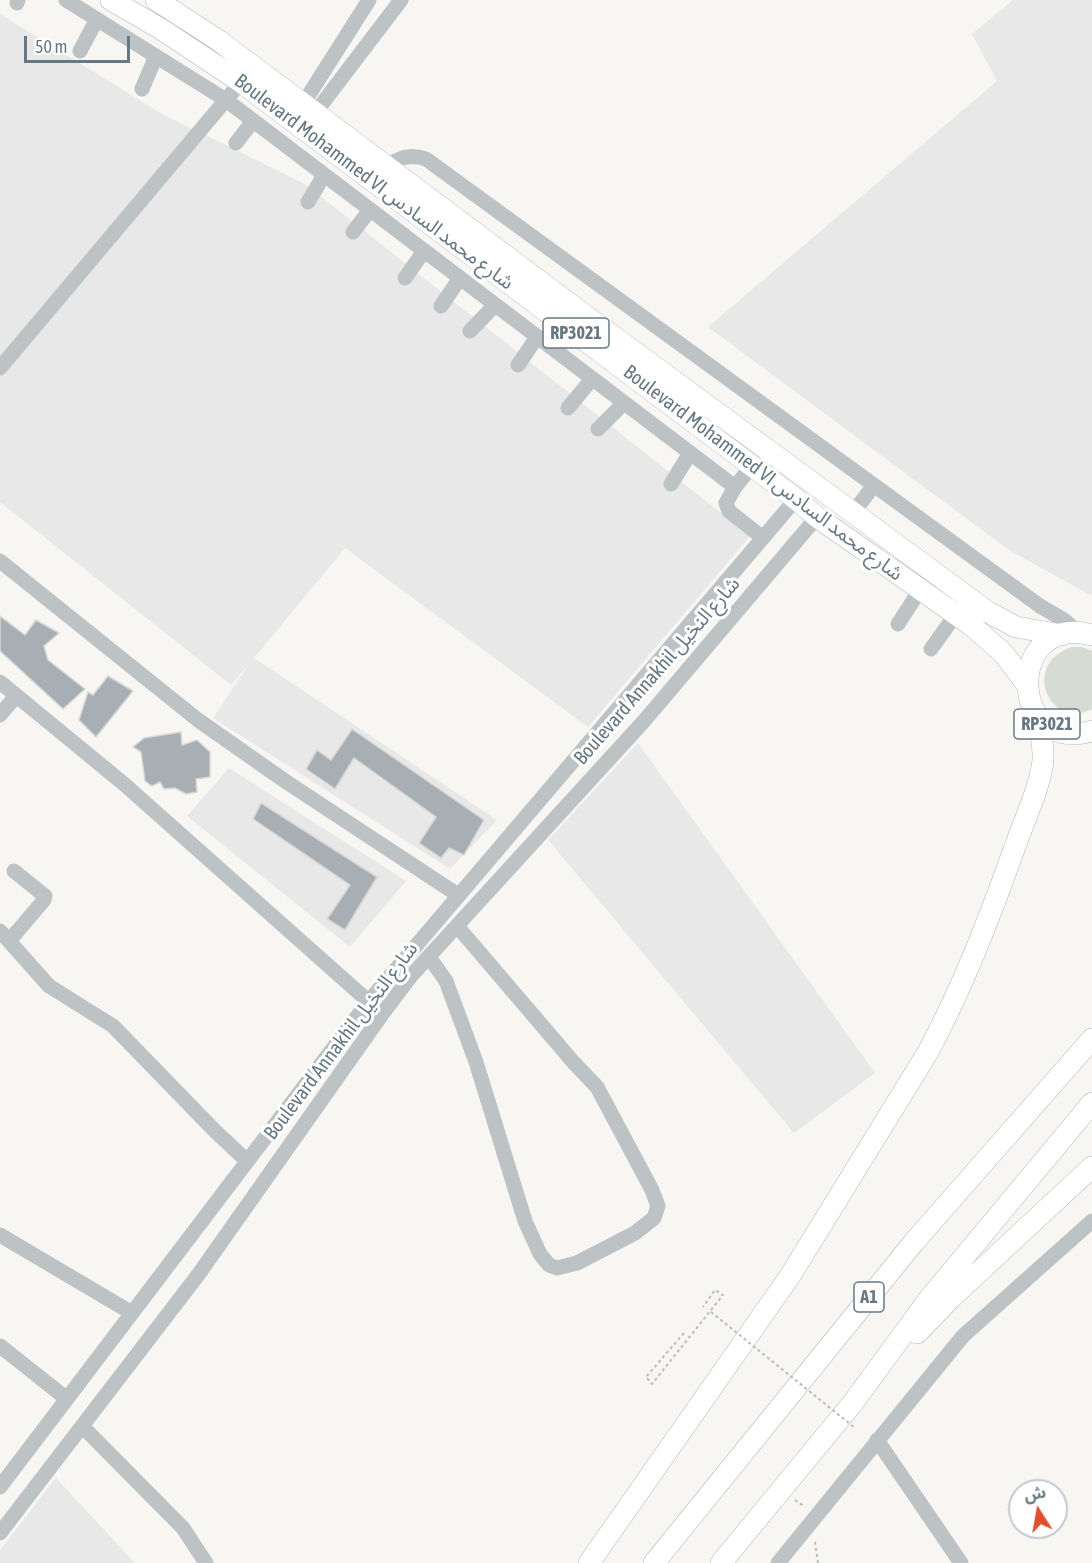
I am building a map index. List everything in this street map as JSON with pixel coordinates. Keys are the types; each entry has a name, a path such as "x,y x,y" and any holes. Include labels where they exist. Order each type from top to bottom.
{"highway":[{"name":"Boulevard Mohammed VI شارع محمد السادس","path":"111,0 161,29 241,82 817,517 971,625 1003,653 1026,683"},
{"name":"Boulevard Mohammed VI شارع محمد السادس","path":"156,0 210,35 988,612 1005,623 1026,630 1078,634"},
{"name":"RP3021","path":"1078,634 1045,644 1036,653 1028,670 1026,683 1030,704 1047,724 1063,732 1081,734 1092,731"},
{"path":"589,1563 790,1275 943,1024 970,967 992,911 1038,781 1043,755 1038,716"},
{"name":"A1","path":"654,1563 914,1242 1092,1039"},
{"name":"A1","path":"721,1563 852,1404 929,1299 1092,1103"},
{"path":"852,1404 951,1298 1092,1167"}],"street":[{"path":"66,0 226,100 735,487"},
{"path":"309,108 369,0"},
{"path":"309,108 401,0"},
{"path":"80,51 97,19"},
{"path":"142,89 156,56"},
{"path":"0,368 241,82"},
{"path":"236,143 253,121"},
{"path":"386,166 405,156 416,155 426,159 1040,606 1064,620 1078,634"},
{"path":"308,202 324,175"},
{"path":"353,232 370,210"},
{"path":"405,278 424,251"},
{"path":"441,306 459,278"},
{"path":"470,331 495,305"},
{"path":"518,365 537,337"},
{"path":"568,408 592,379"},
{"path":"598,429 624,403"},
{"path":"671,484 690,453"},
{"path":"752,466 735,487 726,503 729,511 763,538"},
{"path":"853,513 874,485"},
{"name":"Boulevard Annakhil شارع النخيل","path":"0,1487 369,1001 796,499"},
{"name":"Boulevard Annakhil شارع النخيل","path":"0,1533 198,1275 383,1013 429,957 644,721 817,517"},
{"path":"0,561 198,720 294,788 459,895"},
{"path":"898,624 920,590"},
{"path":"931,649 956,614"},
{"path":"0,682 124,784 383,1013"},
{"path":"0,715 16,696"},
{"path":"14,871 45,896 44,900 5,936 49,986 114,1026 247,1161"},
{"path":"429,957 446,981 476,1062 525,1221 540,1254 549,1265 557,1268 577,1263 635,1233 654,1218 658,1206 652,1190 597,1087 457,926"},
{"path":"778,1563 963,1336 1092,1221"},
{"path":"0,1235 132,1313"},
{"path":"0,1346 67,1399"},
{"path":"82,1426 183,1528 206,1563"},
{"path":"877,1440 961,1563"}],"path":[{"path":"684,1333 646,1377 652,1384 723,1295 715,1290 703,1306"},
{"path":"711,1312 855,1428"},
{"path":"795,1500 804,1508 811,1499"}],"shaded area":[{"path":"1013,0 1092,0 1092,596 1009,550 708,327 997,81 972,34"},
{"path":"0,14 162,114 305,184 750,536 588,727 345,548 254,658 497,820 450,869 213,718 249,664 231,685 0,502"},
{"path":"1072,647 1082,647 1092,651 1092,709 1077,713 1064,711 1054,704 1047,693 1044,680 1047,667 1056,656"},
{"path":"638,743 875,1073 794,1133 548,840"},
{"path":"229,768 406,881 350,947 187,816"},
{"path":"56,1478 135,1563 0,1563 0,1550"}],"building":[{"path":"0,616 25,635 36,620 59,633 44,646 48,660 85,689 63,709 0,651"},
{"path":"108,676 133,691 96,737 79,720 88,692 93,695"},
{"path":"352,729 484,820 464,855 449,848 441,858 419,843 436,817 354,758 335,789 306,769 317,750 331,760"},
{"path":"181,732 182,745 197,740 210,752 210,777 196,779 197,792 186,794 175,788 164,789 160,782 152,786 145,781 141,752 133,747 144,738"},
{"path":"261,803 377,877 345,930 327,919 350,885 253,819"}]}
